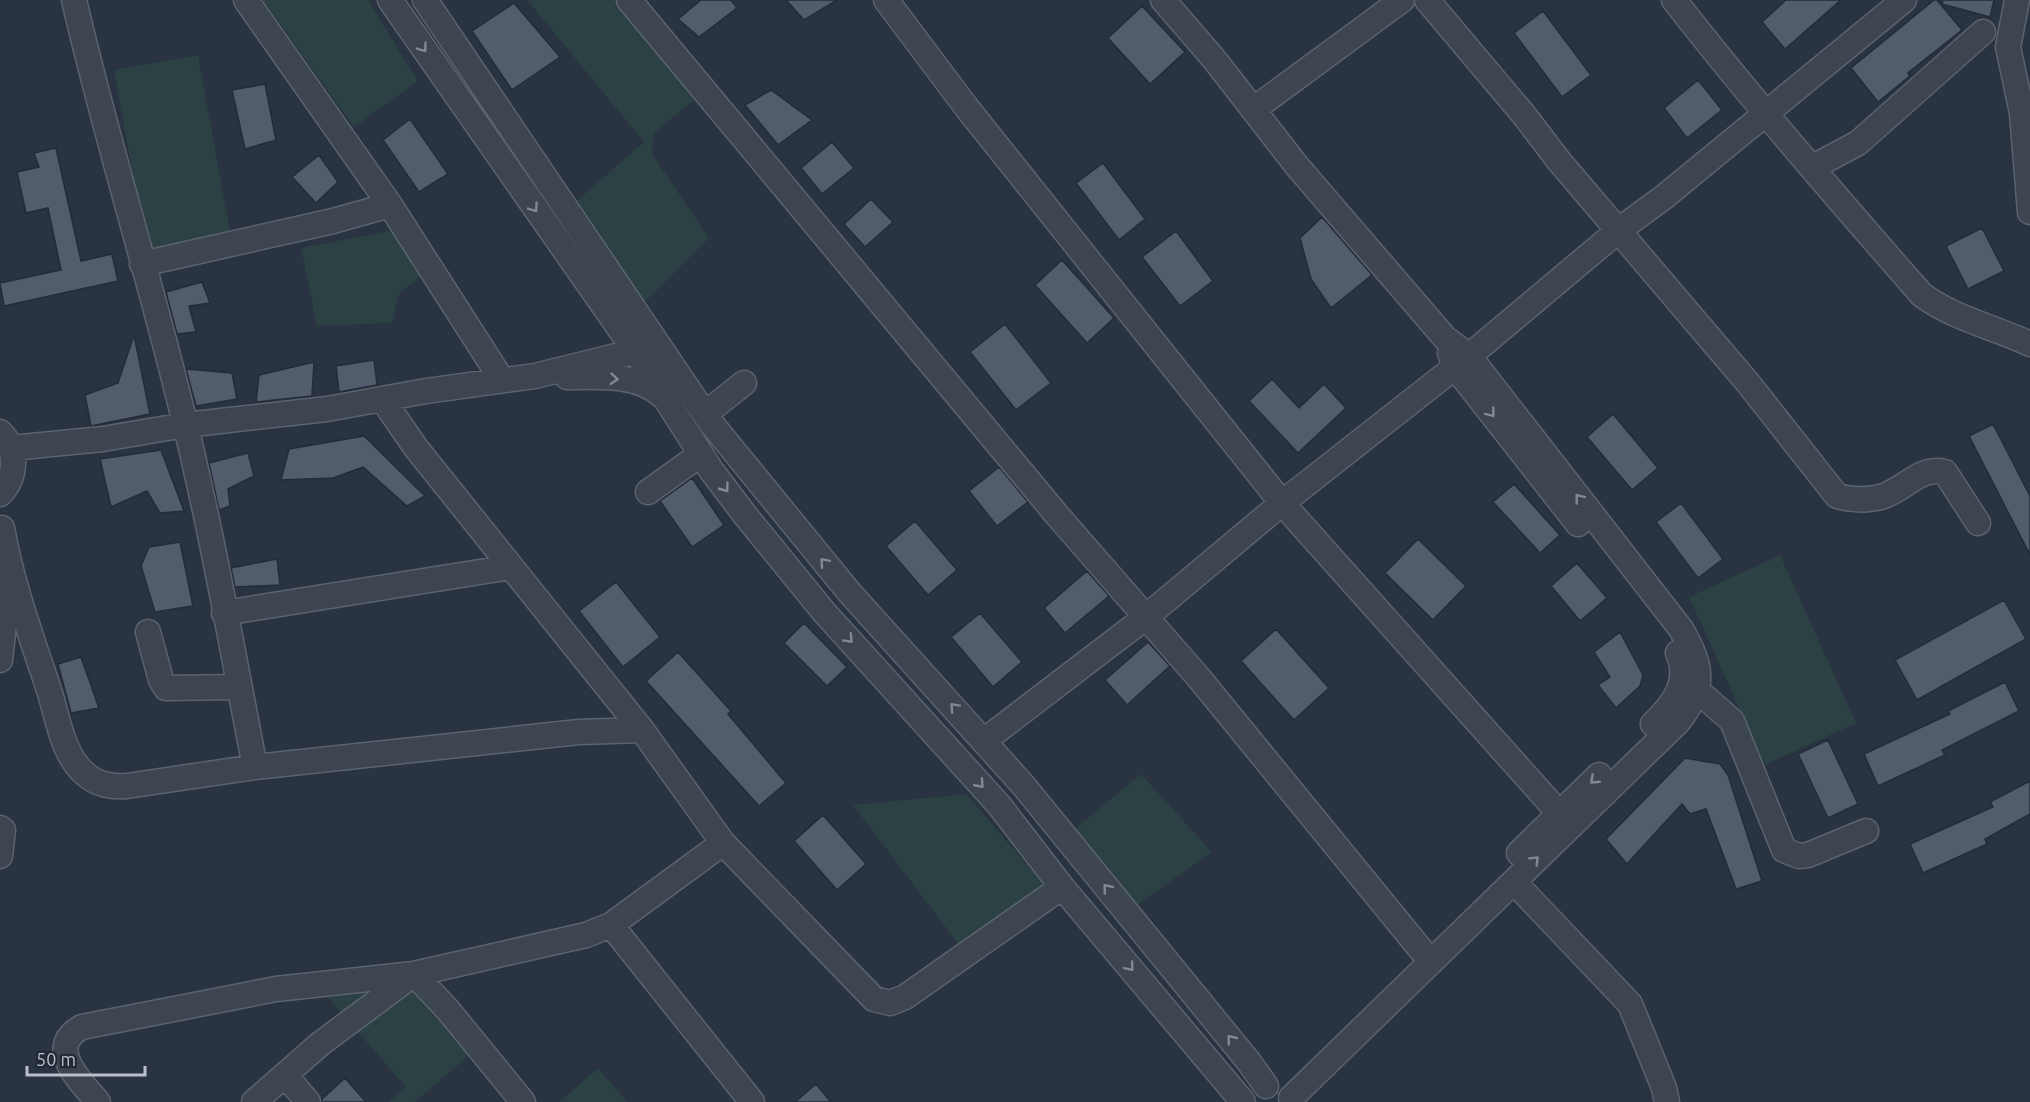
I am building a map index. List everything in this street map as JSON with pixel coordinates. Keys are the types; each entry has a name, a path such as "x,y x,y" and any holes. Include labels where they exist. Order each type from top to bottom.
{"street":[{"path":"74,0 185,425 255,767"},
{"path":"246,0 390,205 502,380"},
{"path":"390,0 603,308 636,352 701,454 771,548 818,604 999,804 1062,887 1243,1102"},
{"path":"425,0 705,414 810,546 1023,785 1249,1062 1282,1093"},
{"path":"629,0 1057,515 1146,617 1422,951"},
{"path":"886,0 967,108 1282,503 1559,813"},
{"path":"1163,0 1254,109 1298,166 1445,338 1674,643 1691,685 1732,721 1784,850 1799,856 1808,855 1866,831"},
{"path":"1254,109 1402,0"},
{"path":"1427,0 1748,383 1837,496 1853,500 1884,496 1928,471 1937,470 1945,472 1978,523"},
{"path":"1674,0 1764,115 1813,166 1922,295 1937,306 1971,322 2030,344"},
{"path":"985,741 1146,617 1282,503 1462,362 1619,230 1664,197 1904,0"},
{"path":"2017,0 2008,46 2023,123 2030,212"},
{"path":"1813,166 1858,143 1983,32"},
{"path":"142,264 333,221 390,205"},
{"path":"535,376 589,356 600,346 605,323 603,308"},
{"path":"0,494 13,474 5,440 103,439 185,425 383,400 535,376 659,345"},
{"path":"535,376 624,380 660,394 668,403"},
{"path":"705,414 744,383"},
{"path":"383,400 416,448 642,730 723,843 874,999 890,1003 905,997 1062,887"},
{"path":"648,492 701,454"},
{"path":"1,517 20,607 66,746 84,773 113,787 255,767 579,732 642,730"},
{"path":"0,660 4,615 1,517"},
{"path":"224,613 511,567"},
{"path":"148,632 161,680 166,688 185,690 239,687"},
{"path":"1282,1093 1422,951 1500,887 1559,813 1662,716 1673,701 1691,685"},
{"path":"1248,1102 1252,1093 1282,1093 1678,723 1691,685"},
{"path":"999,804 1023,785"},
{"path":"0,828 3,830 0,856"},
{"path":"98,1102 70,1068 66,1059 68,1040 73,1032 82,1027 276,989 414,974 586,935 612,925 723,843"},
{"path":"1500,887 1630,1004 1664,1088 1666,1102"},
{"path":"612,925 752,1102"},
{"path":"254,1102 320,1044 414,974"},
{"path":"414,974 448,1010 523,1102"},
{"path":"285,1075 308,1102"}],"green space":[{"path":"263,0 368,0 418,81 354,127"},
{"path":"527,0 630,0 705,91 654,133 652,154 709,238 645,302 573,204 644,142"},
{"path":"198,55 232,243 148,258 114,70"},
{"path":"393,230 424,273 399,294 392,323 317,326 301,248"},
{"path":"1780,555 1856,723 1765,765 1689,597"},
{"path":"1141,774 1212,852 1132,909 1070,833"},
{"path":"966,794 1047,888 959,945 853,805"},
{"path":"419,975 480,1046 415,1102 389,1102 406,1087 325,994"},
{"path":"598,1068 627,1102 559,1102"}],"building":[{"path":"701,0 731,0 737,8 699,37 678,19"},
{"path":"786,0 837,0 804,20"},
{"path":"1786,0 1841,0 1785,49 1762,22"},
{"path":"1934,0 1937,0 1962,30 1908,73 1910,76 1878,102 1851,68"},
{"path":"1943,0 1994,0 1990,17 1942,4"},
{"path":"514,3 560,57 512,90 472,31"},
{"path":"1142,6 1185,52 1150,84 1108,38"},
{"path":"1543,11 1591,75 1562,97 1514,33"},
{"path":"1698,80 1722,110 1687,138 1664,108"},
{"path":"265,84 276,140 245,149 232,90"},
{"path":"771,90 812,120 778,145 745,105"},
{"path":"410,119 448,174 419,192 383,140"},
{"path":"832,142 854,168 822,194 801,168"},
{"path":"56,148 81,261 112,254 118,281 4,306 0,283 61,270 48,208 26,213 17,172 39,167 34,153"},
{"path":"319,155 338,182 316,203 292,177"},
{"path":"1103,163 1145,219 1119,240 1076,183"},
{"path":"871,199 893,222 865,247 844,224"},
{"path":"1322,217 1372,275 1331,308 1311,279 1300,238"},
{"path":"1982,228 2004,271 1968,289 1946,246"},
{"path":"1176,231 1213,281 1180,306 1142,257"},
{"path":"1062,260 1114,318 1087,343 1035,285"},
{"path":"202,282 210,303 189,306 196,332 177,334 166,292"},
{"path":"1005,324 1051,383 1016,410 970,352"},
{"path":"134,335 150,414 91,426 85,395 118,383"},
{"path":"374,360 377,385 339,392 336,366"},
{"path":"314,362 312,396 256,402 259,375"},
{"path":"186,369 232,373 237,399 196,406"},
{"path":"1272,379 1299,408 1324,384 1346,408 1298,453 1249,401"},
{"path":"1613,414 1658,468 1632,490 1587,437"},
{"path":"1993,424 2030,496 2030,555 1969,436"},
{"path":"364,436 425,496 407,506 363,467 333,478 281,480 289,449"},
{"path":"161,450 184,511 160,513 147,491 111,507 100,459"},
{"path":"248,453 254,476 228,489 230,506 219,510 209,463"},
{"path":"999,467 1028,502 997,526 969,491"},
{"path":"692,478 724,525 692,547 660,501"},
{"path":"1514,484 1560,535 1540,553 1493,502"},
{"path":"1681,503 1723,559 1698,578 1656,522"},
{"path":"915,521 957,570 928,595 886,546"},
{"path":"1418,539 1466,586 1433,620 1385,573"},
{"path":"180,542 193,606 155,612 141,566 149,547"},
{"path":"277,559 280,585 235,587 231,568"},
{"path":"1577,563 1607,598 1580,621 1551,586"},
{"path":"1087,571 1109,596 1065,633 1044,608"},
{"path":"616,582 660,637 623,667 579,611"},
{"path":"2004,600 2026,639 1917,700 1895,660"},
{"path":"980,613 1022,662 993,687 951,637"},
{"path":"804,623 847,667 827,686 784,643"},
{"path":"1276,629 1329,688 1294,720 1241,661"},
{"path":"1620,632 1643,675 1640,686 1616,708 1598,685 1610,677 1594,652"},
{"path":"1148,642 1170,666 1127,705 1105,680"},
{"path":"678,652 731,711 728,714 786,783 759,806 646,681"},
{"path":"81,657 99,708 71,713 58,664"},
{"path":"2005,682 2019,711 1942,750 1945,755 1878,786 1864,754 1950,714 1948,711"},
{"path":"1828,740 1858,804 1828,818 1798,754"},
{"path":"1685,758 1720,764 1728,775 1762,881 1736,889 1706,809 1690,814 1682,804 1627,864 1606,839"},
{"path":"2030,781 2030,814 1985,839 1987,844 1923,873 1910,844 1993,807 1990,802"},
{"path":"823,815 866,864 837,890 794,841"},
{"path":"345,1078 366,1102 322,1102 322,1099"},
{"path":"816,1084 831,1102 795,1102"}]}
